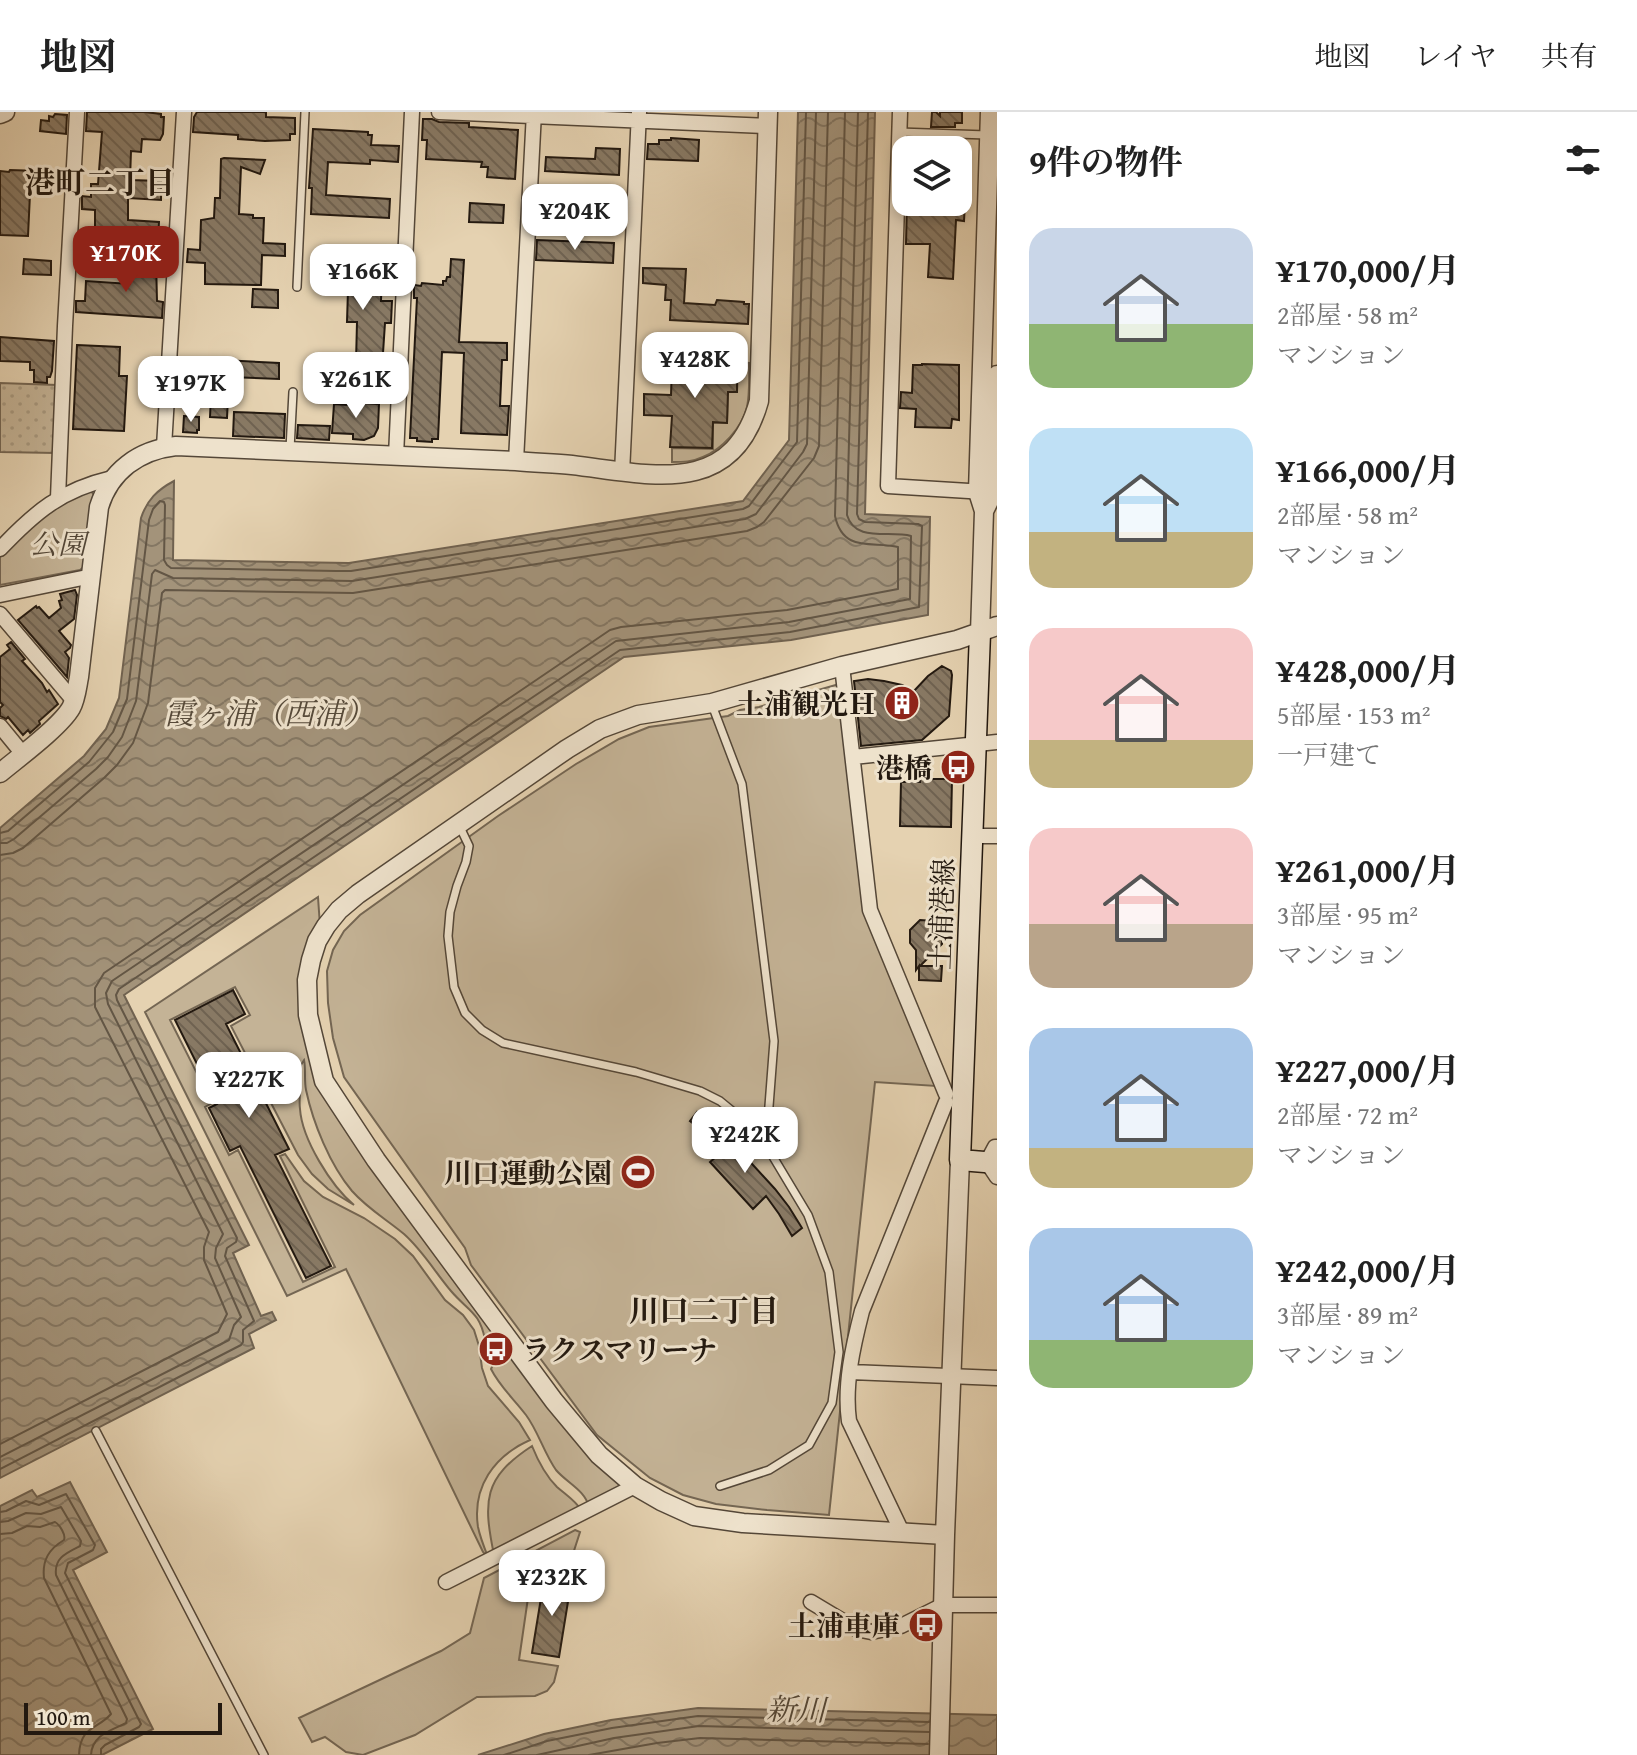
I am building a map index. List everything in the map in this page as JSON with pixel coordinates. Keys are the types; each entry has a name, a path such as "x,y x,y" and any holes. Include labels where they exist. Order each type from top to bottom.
{"main road":[{"name":"土浦港線","path":"960,1160 974,744 988,630"},
{"path":"960,1160 994,1162"}],"street":[{"path":"58,498 77,112"},
{"path":"164,447 184,112"},
{"path":"396,456 412,112"},
{"path":"0,773 60,722 74,701 99,507 112,478 134,460 164,447 176,446 516,461 622,473 675,474 704,470 725,459 748,433 759,401 768,119 439,112"},
{"path":"900,112 888,486 989,492"},
{"path":"989,492 990,112"},
{"path":"516,461 534,114"},
{"path":"622,473 639,116"},
{"path":"945,1535 743,1523 658,1507 599,1455 554,1401 376,1160 324,1081 308,1015 307,980 317,941 339,910 600,729 638,715 712,703 842,666 954,641 988,630 981,610 984,511 989,492 997,375"},
{"path":"0,549 30,519 58,498 112,478"},
{"path":"0,595 92,576"},
{"path":"0,614 74,701"},
{"path":"842,666 870,910 946,1098 862,1311 853,1348 847,1404 849,1421 902,1532"},
{"path":"0,726 23,754"},
{"path":"853,757 997,742"},
{"path":"971,836 997,836"},
{"path":"939,1755 960,1160"},
{"path":"851,1372 997,1378"},
{"path":"446,1582 635,1486"},
{"path":"811,1602 856,1629 871,1632 901,1626 943,1605 997,1605"}],"lane":[{"path":"297,287 305,112"},
{"path":"899,132 989,135"},
{"path":"290,451 293,392"},
{"path":"712,703 742,784 774,1041 766,1145"},
{"path":"459,825 469,846 453,899 448,936 454,987 465,1013 482,1030 503,1043 636,1072 700,1091 720,1101 766,1145 808,1215 829,1272 839,1352 832,1403 809,1445 769,1470 720,1486"},
{"path":"96,1431 264,1755"}],"green space":[{"path":"722,349 736,350 736,362 749,363 749,396 741,423 724,443 710,453 691,461 672,462 672,448 713,449 713,423 727,423 728,392 737,392 738,370 721,369"},
{"path":"0,383 57,385 55,453 0,452"},
{"name":"公園","path":"90,490 94,495 86,565 80,570 0,585 0,557 41,518"},
{"name":"川口運動公園","path":"839,684 865,910 936,1086 875,1082 829,1515 716,1504 683,1495 650,1478 597,1435 471,1265 465,1248 344,1077 333,1038 327,971 333,950 344,931 360,915 498,816 619,739 649,727 728,716 740,710"},
{"path":"318,897 320,926 313,939 318,1083 630,1486 589,1507 580,1491 556,1470 530,1421 491,1369 501,1347 485,1340 477,1317 451,1291 417,1247 371,1209 344,1181 323,1143 313,1116 306,1090 304,1060 300,1071 300,1104 306,1134 327,1174 354,1205 328,1189 312,1174 298,1155 231,1026 250,1015 235,987 170,1020 212,1103 205,1107 229,1155 238,1150 303,1282 335,1267 280,1156 285,1154 304,1181 323,1197 364,1218 395,1239 413,1256 445,1300 463,1315 474,1330 488,1386 530,1440 496,1464 482,1486 477,1512 478,1527 488,1557 346,1269 287,1296 145,1012"},
{"path":"532,1446 549,1478 582,1511 494,1555 488,1520 490,1492 504,1469"},
{"path":"575,1530 580,1532 571,1560 549,1569 530,1584 519,1660 558,1666 554,1682 547,1691 535,1696 477,1697 415,1735 363,1755 346,1752 325,1737 312,1742 299,1718 441,1651 470,1633 484,1578"}],"water":[{"name":"霞ヶ浦（西浦）","path":"798,112 875,112 865,514 930,517 928,615 791,640 624,657 124,995 249,1245 233,1253 261,1316 272,1312 276,1320 249,1334 254,1348 0,1478 0,828 84,756 106,729 119,698 141,518 146,506 158,492 174,481 173,560 349,563 743,501 789,440"},
{"path":"70,1482 107,1552 73,1570 153,1729 102,1755 0,1755 0,1506 32,1490 37,1497"},
{"path":"698,1708 997,1715 997,1755 478,1755 544,1734 611,1720"}],"building":[{"path":"87,112 145,112 164,117 160,140 142,139 141,152 131,151 130,180 161,181 161,200 128,198 128,220 159,222 158,239 127,237 127,244 99,243 99,236 95,236 95,210 82,209 82,196 91,197 91,184 98,184 102,132 86,131"},
{"path":"197,112 266,112 266,117 295,118 295,134 290,134 290,140 265,141 238,139 238,135 193,132"},
{"path":"932,112 940,116 940,112 962,112 962,123 955,123 955,127 931,127"},
{"path":"67,115 66,134 40,131 41,120 49,121 49,116"},
{"path":"423,119 469,123 469,127 518,130 515,179 487,177 488,167 481,167 482,162 426,159 427,140 422,140"},
{"path":"313,129 368,132 372,135 371,145 399,146 398,162 328,162 326,195 390,199 389,218 311,214 312,188 309,188"},
{"path":"659,140 699,140 698,161 647,159 648,144 659,144"},
{"path":"596,148 620,149 619,175 545,171 546,157 595,159"},
{"path":"221,159 265,160 260,174 241,167 239,214 264,218 263,243 285,244 285,256 262,255 261,285 205,284 205,263 187,262 188,249 200,250 201,220 214,218 215,198 220,198"},
{"path":"0,171 39,171 42,174 40,194 30,194 28,236 0,235"},
{"path":"540,199 616,202 615,219 539,215"},
{"path":"470,203 504,205 503,223 469,222"},
{"path":"907,216 964,216 964,221 956,220 953,279 928,277 930,244 906,244"},
{"path":"537,240 614,243 613,263 536,260"},
{"path":"24,259 51,261 51,275 23,274"},
{"path":"131,259 156,260 157,301 163,302 162,318 76,312 76,301 85,301 86,281 130,284"},
{"path":"328,259 349,260 348,270 382,271 381,301 392,301 391,323 385,323 385,371 351,372 356,362 357,322 347,322 348,290 326,289"},
{"path":"451,259 464,260 459,342 507,343 507,360 502,360 500,406 509,406 507,435 461,433 464,353 442,352 438,439 432,439 432,442 417,441 417,438 410,438 417,298 414,298 414,285 443,285 443,281 450,277"},
{"path":"643,268 686,269 684,303 715,305 717,300 744,302 749,304 748,324 670,320 671,300 665,300 666,285 643,283"},
{"path":"253,289 278,290 278,308 252,307"},
{"path":"0,337 54,341 52,371 47,383 34,382 30,362 0,361"},
{"path":"77,345 120,347 119,376 127,376 124,431 73,429"},
{"path":"709,348 721,349 720,369 737,370 737,392 728,392 727,423 713,422 712,448 670,447 672,416 644,415 644,394 671,395 672,366 679,366 679,356 709,356"},
{"path":"183,358 279,363 279,379 229,377 227,418 210,417 212,376 182,375"},
{"path":"913,365 959,365 959,420 952,419 951,428 915,427 916,409 900,408 901,392 912,393"},
{"path":"361,403 379,404 378,428 374,436 364,440 353,439 353,434 332,433 334,404 361,406"},
{"path":"234,412 285,414 284,438 233,436"},
{"path":"184,416 199,417 197,433 183,432"},
{"path":"298,425 330,426 329,440 297,438"},
{"path":"75,590 74,619 59,631 71,645 65,652 69,658 67,677 18,620 36,606 49,618 61,608 60,594"},
{"path":"11,642 25,659 22,661 58,704 30,733 28,730 23,735 8,717 0,716 3,705 0,702 0,657 10,649 7,645"},
{"name":"土浦観光Ｈ","path":"942,666 952,675 949,716 922,740 861,746 854,681 884,681 914,691"},
{"path":"920,779 952,779 951,827 900,826 901,782 920,782"},
{"path":"920,920 934,921 943,930 942,944 920,966 942,966 941,981 919,980 919,966 916,970 916,950 910,943 910,930"},
{"path":"233,990 245,1014 226,1024 289,1149 275,1155 331,1266 306,1278 240,1146 230,1151 209,1108 217,1104 175,1020"},
{"path":"697,1112 732,1142 775,1189 802,1228 792,1236 766,1196 753,1209 710,1162 724,1150 690,1121"},
{"path":"567,1573 571,1583 559,1657 532,1653 542,1592 557,1586 551,1578"}],"place":[{"name":"土浦観光Ｈ","path":"902,703"},
{"name":"港橋","path":"958,767"},
{"name":"川口運動公園","path":"638,1172"},
{"name":"ラクスマリーナ","path":"496,1349"},
{"name":"土浦車庫","path":"926,1625"}],"district":[{"name":"港町二丁目","path":"100,182"},
{"name":"川口二丁目","path":"704,1310"}],"water label":[{"name":"新川","path":"796,1709"}]}
